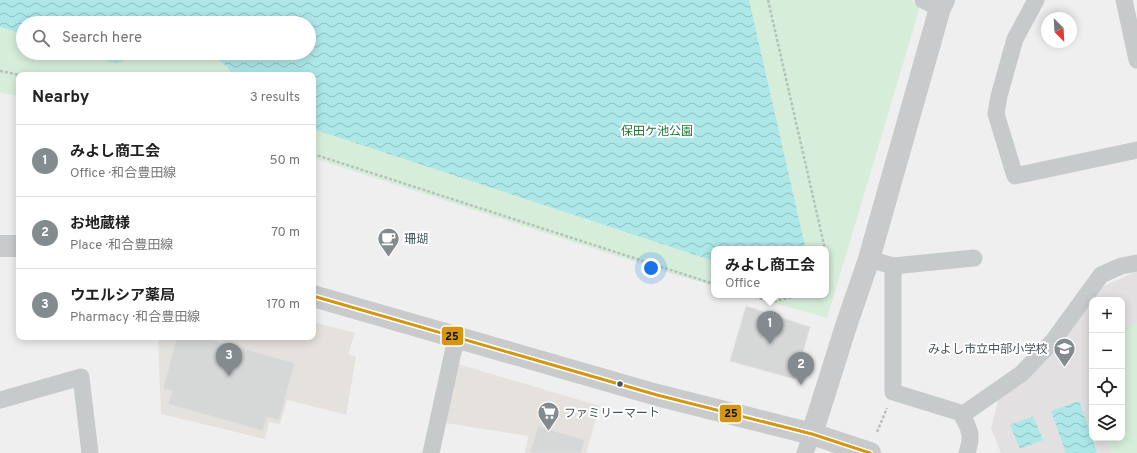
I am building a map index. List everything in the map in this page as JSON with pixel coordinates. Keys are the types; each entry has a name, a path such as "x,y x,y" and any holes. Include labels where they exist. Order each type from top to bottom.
{"main road":[{"path":"809,443 869,259 935,3"},
{"path":"0,246 16,246"},
{"path":"316,297 657,395 809,443 870,453"}],"street":[{"path":"1036,0 1015,39 999,96 996,114 1015,176 1137,150"},
{"path":"1124,0 1134,33 1137,60"},
{"path":"869,259 893,266 974,258"},
{"path":"962,415 1021,374 1053,341 1102,275 1120,266 1137,263"},
{"path":"893,266 893,392 961,413 969,428 971,442 967,453"},
{"path":"431,453 453,352 458,338"},
{"path":"0,400 81,377 90,453"}],"path":[{"path":"768,0 825,246"},
{"path":"0,71 16,74"},
{"path":"316,155 711,283"},
{"path":"759,298 771,302 788,298"},
{"path":"878,432 893,392"}],"shaded area":[{"name":"みよし市立中部小学校","path":"1137,271 1137,453 1001,453 991,428 999,397 1089,303 1089,441 1125,441 1125,297 1094,297 1102,287"},
{"path":"316,323 355,333 348,354 356,357 346,415 287,400 280,424 269,422 265,439 161,414 158,340 316,340"},
{"path":"458,364 600,406 586,453 525,453 528,436 446,423"}],"green space":[{"name":"保田ケ池公園","path":"0,0 911,0 920,7 827,318 757,298 829,298 829,246 711,246 711,285 669,273 316,159 316,72 16,72 16,96 0,93"},
{"path":"1137,323 1137,453 1111,453 1107,441 1125,441 1125,331"}],"water":[{"name":"保田ケ池公園","path":"0,0 749,0 805,246 711,246 711,260 316,130 316,72 230,72 227,66 218,60 316,60 316,16 16,16 16,32 0,27"},
{"path":"105,60 124,60 118,63"},
{"path":"1079,401 1089,430 1089,441 1093,441 1097,453 1066,453 1051,411"},
{"path":"1033,416 1043,440 1020,449 1010,425"}],"building":[{"path":"746,306 810,327 795,379 730,361"},
{"path":"176,340 213,340 295,363 279,420 267,417 263,431 168,404 172,391 163,389"},
{"name":"ファミリーマート","path":"538,426 585,440 581,453 530,453"}],"transit line":[{"name":"25","path":"316,297 657,395 812,434 870,453"}],"place":[{"name":"珊瑚","path":"389,258"},
{"name":"みよし商工会","path":"770,344"},
{"name":"みよし市立中部小学校","path":"1064,368"},
{"name":"ウエルシア薬局","path":"229,376"},
{"name":"お地蔵様","path":"801,385"},
{"name":"ファミリーマート","path":"549,432"}]}
